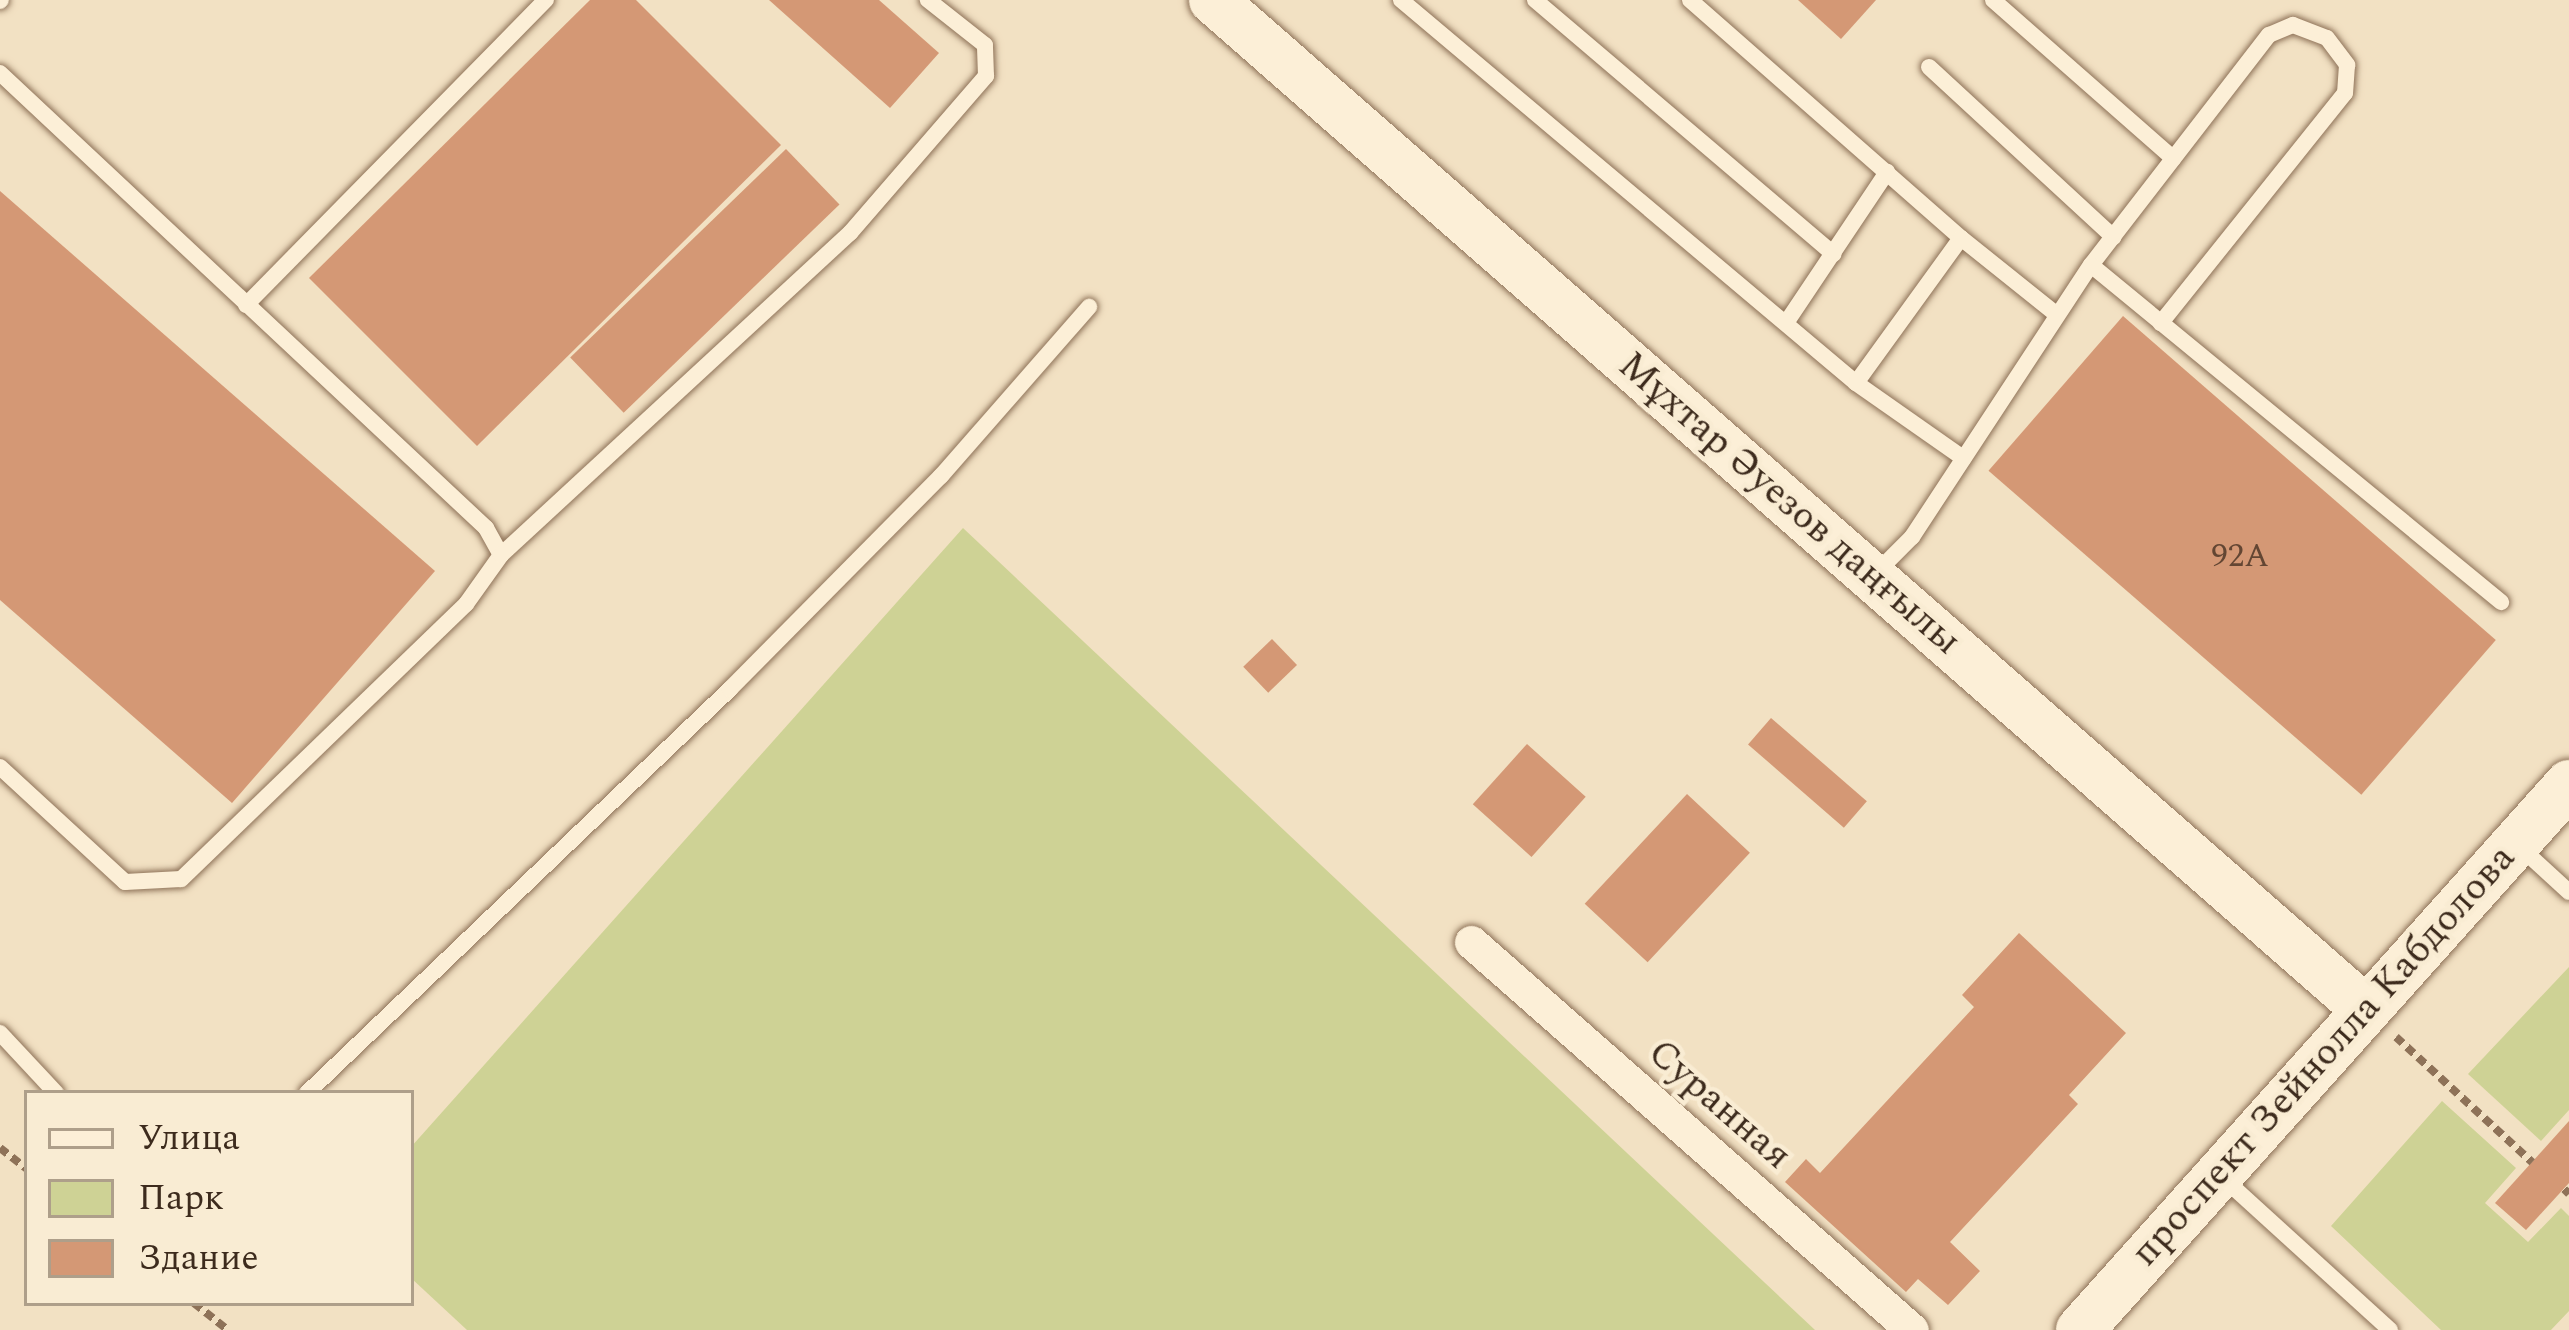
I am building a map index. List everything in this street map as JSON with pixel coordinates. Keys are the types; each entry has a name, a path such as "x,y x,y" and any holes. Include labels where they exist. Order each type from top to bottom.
{"main road":[{"name":"Мұхтар Әуезов даңғылы","path":"1213,0 2365,1008"},
{"name":"проспект Зейнолла Кабдолова","path":"2080,1330 2569,784"}],"street":[{"name":"Суранная","path":"1471,942 1912,1330"}],"lane":[{"path":"246,305 546,0"},
{"path":"0,767 125,882 181,879 466,604 501,555 864,219 986,76 985,45 928,0"},
{"path":"1401,0 1856,383 1963,458"},
{"path":"1535,0 1833,254"},
{"path":"1690,0 1961,238 2056,314"},
{"path":"1993,0 2173,158"},
{"path":"1872,577 1912,537 2056,314 2173,158 2277,28 2307,28 2342,52 2345,93 2161,323"},
{"path":"1929,67 2113,237"},
{"path":"0,73 486,527 501,555"},
{"path":"1786,323 1887,172"},
{"path":"1856,383 1961,238"},
{"path":"2091,265 2501,602"},
{"path":"310,1090 747,673 941,476 1089,308"},
{"path":"2515,843 2569,892"},
{"path":"0,1034 53,1090"},
{"path":"2218,1173 2390,1330"}],"path":[{"path":"2365,1008 2532,1162"},
{"path":"0,1148 24,1167"},
{"path":"198,1306 228,1330"}],"green space":[{"path":"963,528 1815,1330 467,1330 414,1281 414,1144"},
{"path":"2569,967 2569,1110 2541,1141 2468,1074"},
{"path":"2442,1101 2516,1168 2485,1203 2528,1242 2561,1208 2569,1216 2569,1311 2551,1330 2441,1330 2331,1226"}],"building":[{"path":"590,0 636,0 781,145 477,446 309,278"},
{"path":"769,0 879,0 939,53 890,108"},
{"path":"1798,0 1876,0 1841,39"},
{"path":"786,149 839,204 624,413 570,357"},
{"path":"0,191 435,571 232,803 0,600"},
{"path":"2123,316 2496,640 2361,795 1989,471"},
{"path":"1272,639 1297,665 1268,693 1243,667"},
{"path":"1771,718 1867,801 1844,828 1748,744"},
{"path":"1527,744 1586,797 1532,857 1473,804"},
{"path":"1687,794 1750,853 1648,962 1585,904"},
{"path":"2019,933 2126,1033 2069,1095 2078,1104 1950,1242 1980,1271 1948,1305 1918,1279 1906,1292 1785,1182 1806,1159 1820,1173 1974,1007 1962,995"},
{"path":"2569,1121 2569,1183 2526,1230 2495,1203"}]}
